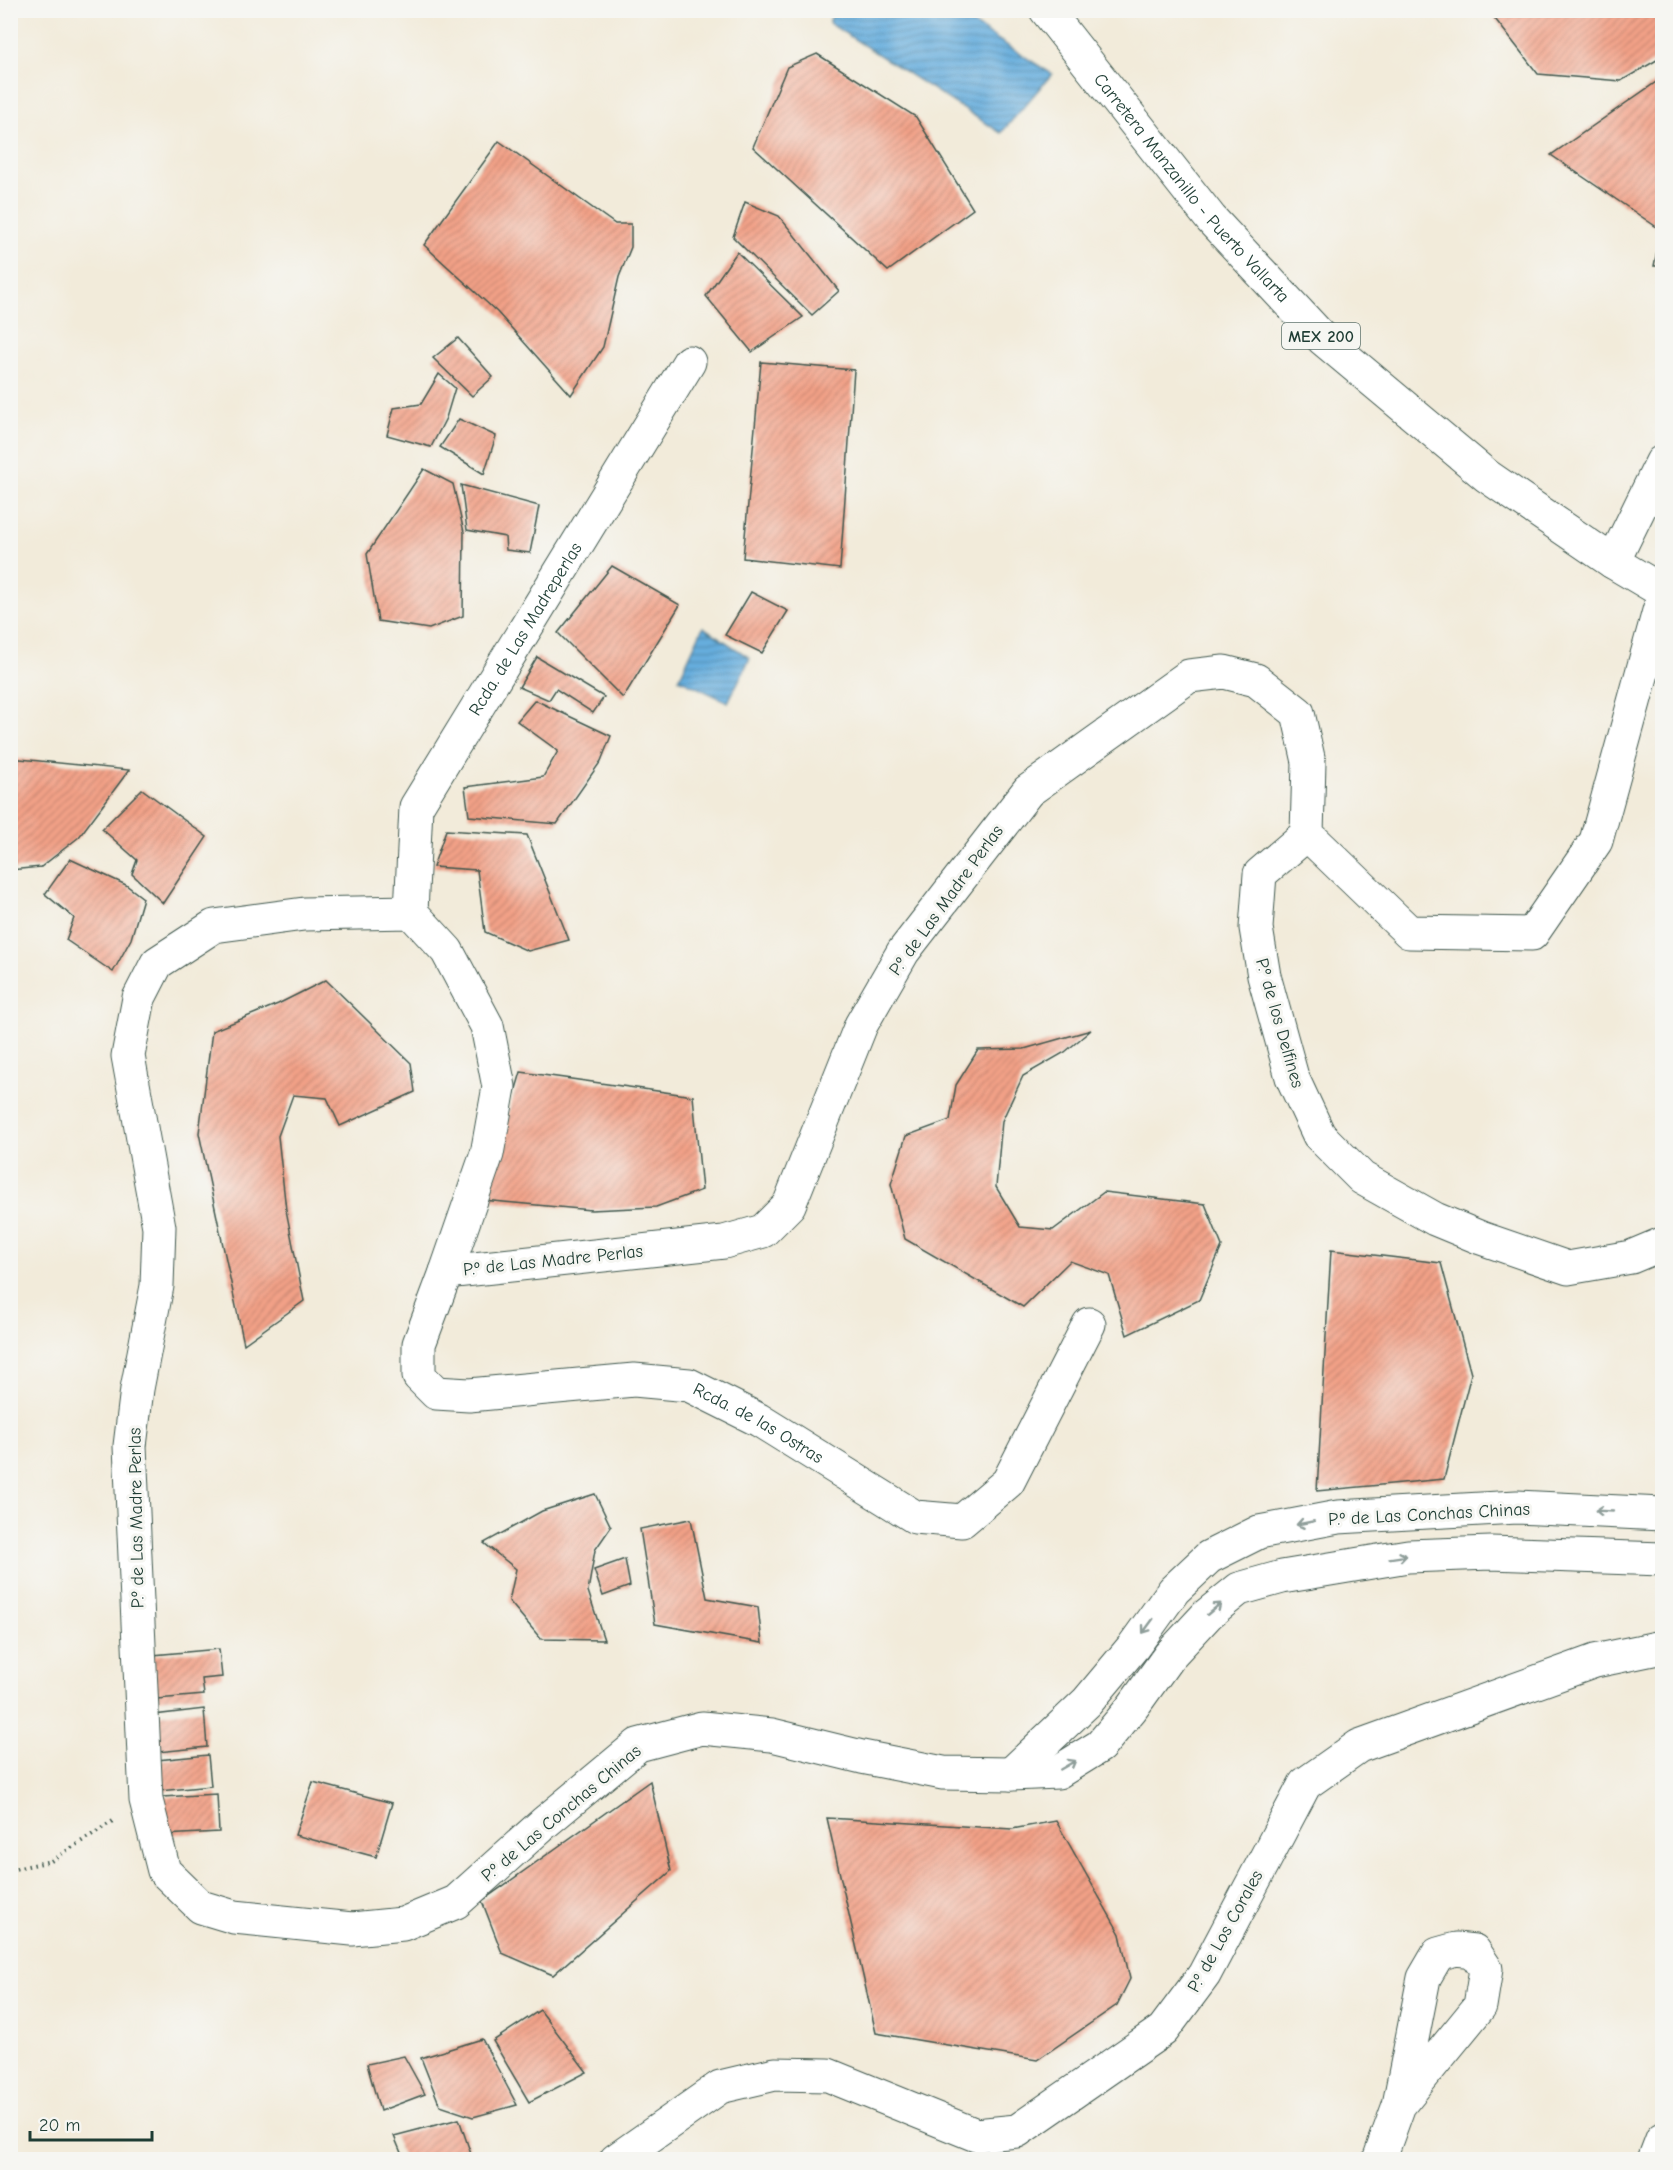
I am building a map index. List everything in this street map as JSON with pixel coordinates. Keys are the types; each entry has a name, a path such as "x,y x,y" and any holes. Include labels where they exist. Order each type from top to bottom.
{"main road":[{"name":"Carretera Manzanillo - Puerto Vallarta","path":"1046,10 1211,219 1323,339 1487,476 1613,562 1662,591"},
{"name":"Rcda. de Las Madreperlas","path":"411,912 416,807 689,362"},
{"path":"1613,562 1662,462"},
{"path":"1307,834 1409,932 1532,934 1596,841 1662,600"},
{"name":"P.º de Las Madre Perlas","path":"403,1924 352,1929 234,1917 201,1907 164,1871 146,1800 130,1446 137,1389 158,1286 159,1227 128,1056 139,998 157,963 214,926 304,914 411,912 447,951 487,1026 499,1087 487,1154 446,1272 724,1242 763,1231 789,1205 861,1024 903,952 1028,790 1189,676 1224,672 1256,680 1298,713 1309,762 1307,834"},
{"name":"P.º de los Delfines","path":"1307,834 1260,874 1256,928 1264,976 1292,1077 1319,1135 1362,1178 1435,1219 1481,1238 1568,1268 1631,1257 1662,1244"},
{"name":"Rcda. de las Ostras","path":"446,1272 418,1344 419,1376 436,1392 469,1395 634,1380 689,1386 759,1420 915,1517 962,1521 1008,1482 1089,1323"},
{"name":"P.º de Las Conchas Chinas","path":"1011,1774 1087,1702 1134,1647 1181,1584 1209,1557 1259,1532 1338,1517 1517,1507 1662,1514"},
{"name":"P.º de Las Conchas Chinas","path":"403,1924 456,1902 544,1823 638,1745 702,1728 772,1735 862,1757 943,1773 1058,1772 1100,1746 1131,1710 1169,1656 1208,1614 1239,1589 1282,1577 1408,1556 1491,1552 1662,1559"},
{"name":"P.º de Los Corales","path":"616,2160 720,2087 775,2074 828,2075 976,2135 1017,2132 1163,2030 1204,1975 1305,1784 1359,1746 1595,1661 1662,1647"},
{"path":"1379,2160 1399,2105"},
{"path":"1654,2160 1662,2139"}],"path":[{"path":"10,1870 51,1861 146,1800"}],"water":[{"path":"834,11 953,11 1052,74 1001,133 829,23"},
{"path":"703,627 750,658 728,702 679,679"}],"building":[{"path":"1492,10 1662,10 1662,57 1621,81 1538,74 1492,15"},
{"path":"817,54 916,117 973,209 888,271 753,147 787,67"},
{"path":"1662,78 1662,266 1654,266 1661,230 1551,155"},
{"path":"499,141 615,224 631,224 631,247 619,277 603,347 571,395 497,312 424,245"},
{"path":"745,202 779,216 839,291 812,315 733,237"},
{"path":"737,252 803,317 752,352 706,296"},
{"path":"458,338 493,377 472,396 433,358"},
{"path":"761,362 854,370 840,569 743,558"},
{"path":"439,374 455,388 446,418 431,447 387,435 394,408 421,404"},
{"path":"459,419 496,436 484,474 440,447"},
{"path":"424,469 453,484 464,532 463,616 429,629 378,621 367,554"},
{"path":"461,485 539,506 530,553 506,550 505,537 467,530"},
{"path":"612,566 680,605 623,698 558,633"},
{"path":"751,592 788,611 762,653 725,635"},
{"path":"537,657 604,697 593,713 556,689 549,700 519,687"},
{"path":"535,700 611,736 601,761 557,824 469,816 465,787 543,777 558,751 517,721"},
{"path":"10,758 129,770 79,837 41,867 10,870"},
{"path":"142,789 207,837 163,903 132,874 137,860 102,829"},
{"path":"446,830 527,835 569,940 528,951 485,932 477,870 433,867"},
{"path":"70,859 126,885 143,898 131,939 113,972 66,940 74,918 45,894"},
{"path":"326,980 411,1063 415,1092 340,1126 327,1098 293,1095 278,1136 286,1210 304,1301 244,1344 199,1133 212,1031 278,1004"},
{"path":"1091,1030 1065,1052 1023,1076 1002,1121 996,1187 1020,1227 1053,1230 1104,1192 1205,1204 1222,1246 1199,1300 1127,1335 1109,1275 1070,1261 1023,1307 905,1239 891,1184 906,1136 950,1120 956,1085 978,1050 1024,1049"},
{"path":"521,1072 693,1096 702,1190 656,1207 591,1210 483,1200"},
{"path":"1331,1250 1441,1263 1471,1374 1444,1479 1317,1491"},
{"path":"595,1494 611,1527 595,1550 588,1591 604,1640 541,1639 509,1601 516,1569 484,1543 542,1511"},
{"path":"691,1519 707,1598 758,1607 762,1643 655,1624 640,1529"},
{"path":"625,1559 630,1586 603,1596 594,1570"},
{"path":"219,1649 222,1677 202,1679 204,1695 157,1699 153,1655"},
{"path":"204,1709 207,1747 158,1752 154,1715"},
{"path":"208,1755 211,1786 159,1791 157,1760"},
{"path":"650,1781 671,1871 553,1975 502,1953 482,1901"},
{"path":"313,1782 392,1803 376,1857 295,1835"},
{"path":"217,1794 219,1832 164,1835 162,1797"},
{"path":"827,1818 1012,1829 1056,1821 1120,1934 1130,1979 1117,2005 1037,2060 876,2033"},
{"path":"540,2010 587,2072 529,2102 493,2041"},
{"path":"482,2039 517,2105 473,2117 440,2106 421,2058"},
{"path":"404,2056 425,2094 380,2111 367,2064"},
{"path":"459,2119 473,2160 404,2160 394,2136"}]}
